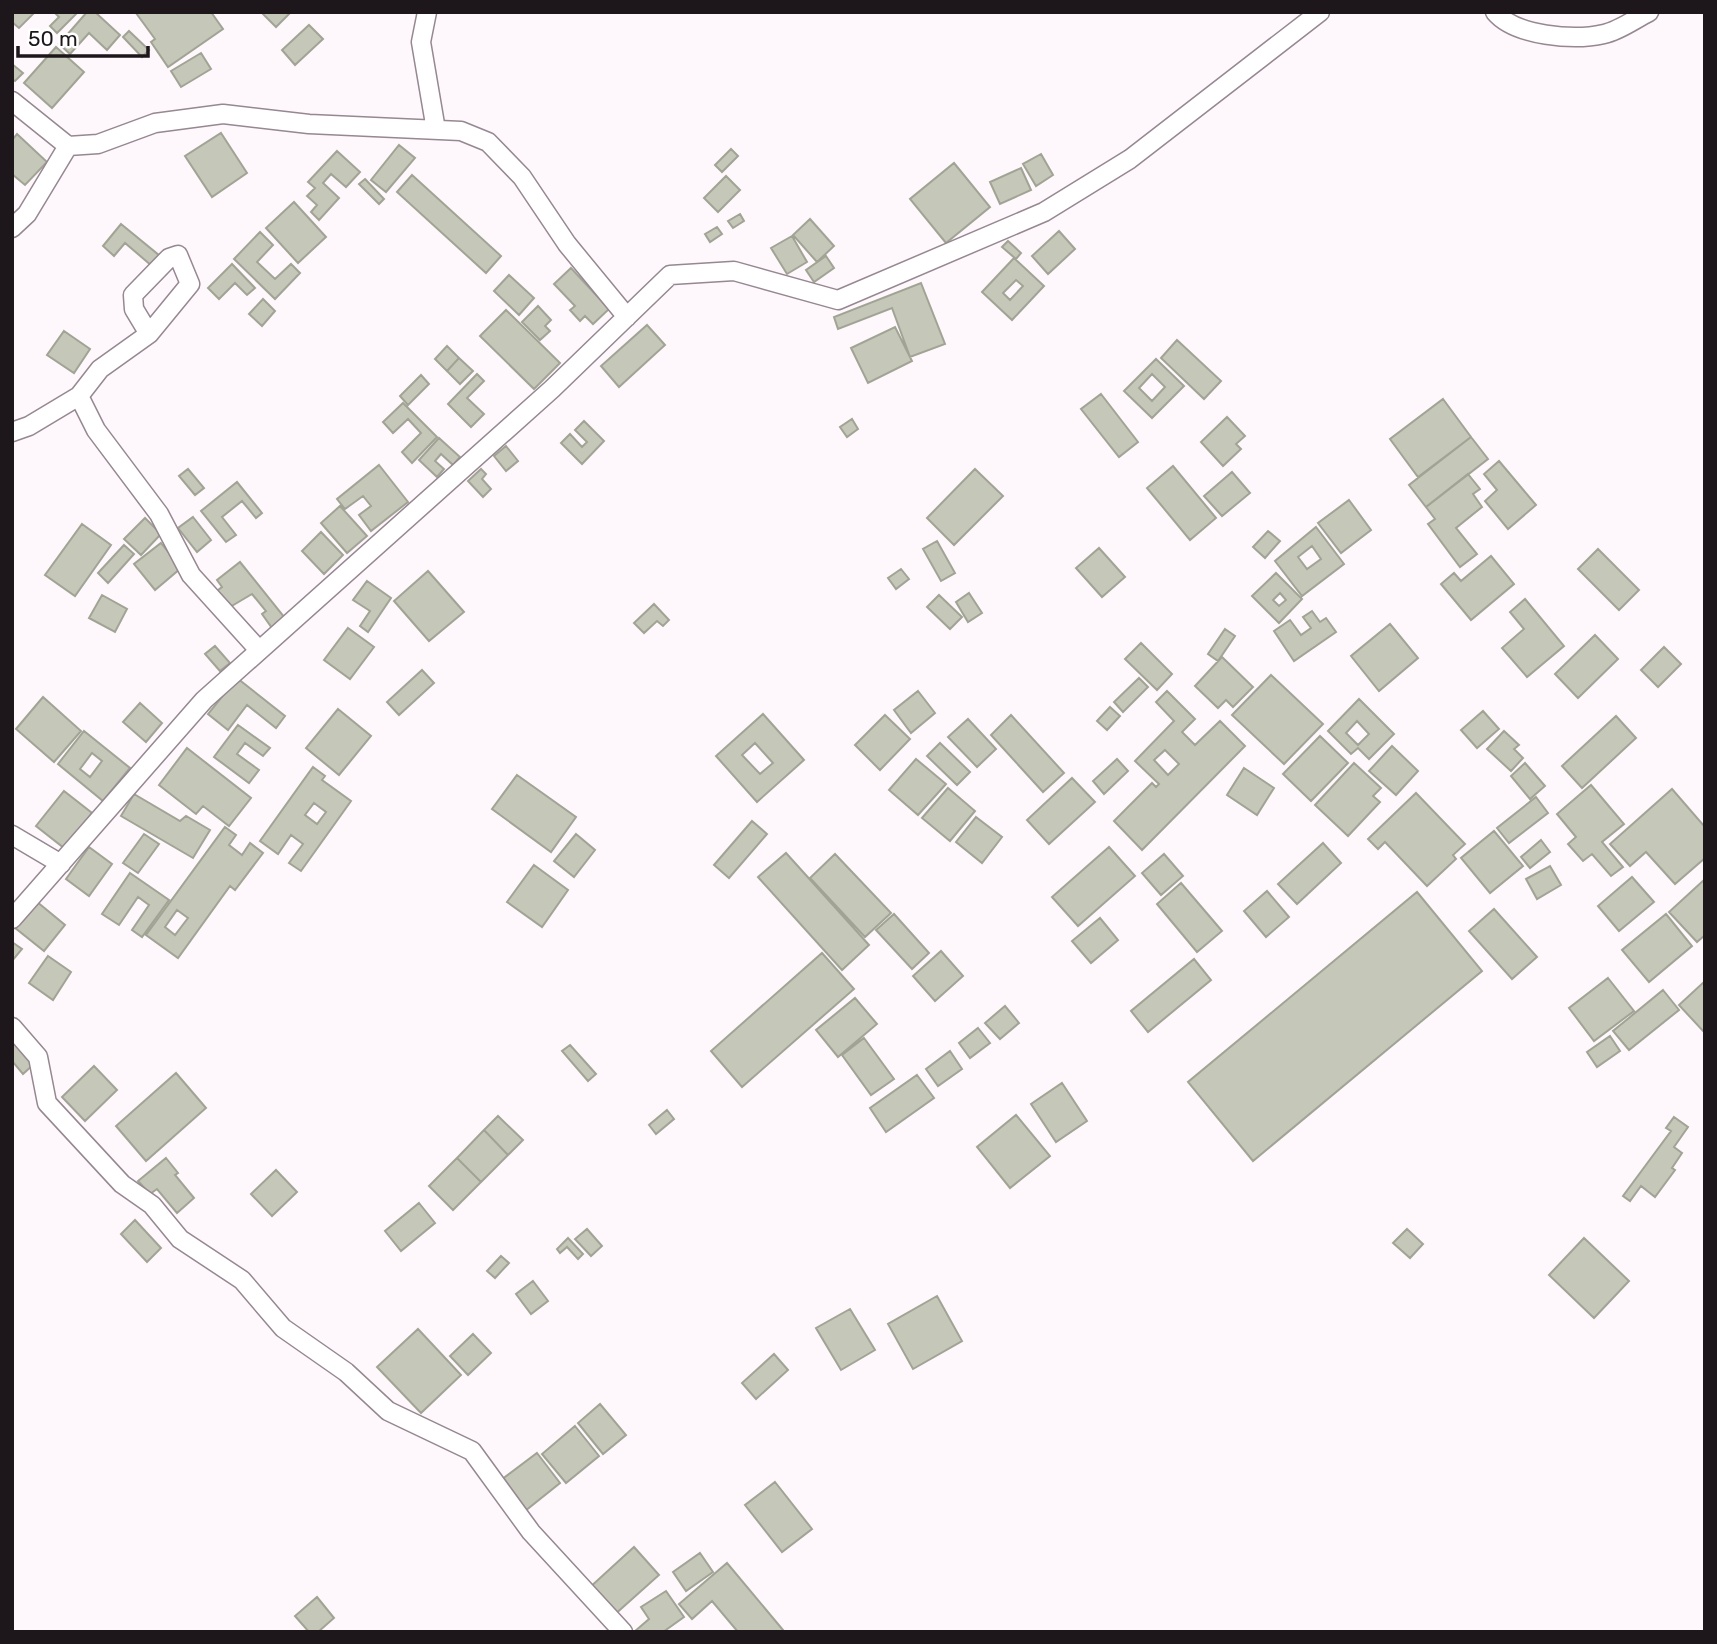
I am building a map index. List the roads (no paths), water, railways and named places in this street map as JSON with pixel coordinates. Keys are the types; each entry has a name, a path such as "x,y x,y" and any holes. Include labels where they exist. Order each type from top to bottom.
{"street":[{"path":"427,12 421,42 436,130"},
{"path":"12,919 204,699 552,389 670,275 734,271 838,300 1044,212 1130,159 1320,12"},
{"path":"1495,12 1504,23 1560,38 1605,34 1649,12"},
{"path":"12,101 68,146 98,144 155,123 223,114 309,124 461,131 488,142 522,177 568,244 627,317"},
{"path":"12,228 27,214 68,146"},
{"path":"12,432 29,426 79,396 100,369 149,334"},
{"path":"79,396 96,430 159,514 191,575 258,649"},
{"path":"12,835 61,864"},
{"path":"12,1027 38,1057 47,1103 122,1184 152,1205 180,1239 242,1280 283,1328 346,1371 388,1410 472,1451 531,1532 623,1632"}]}
